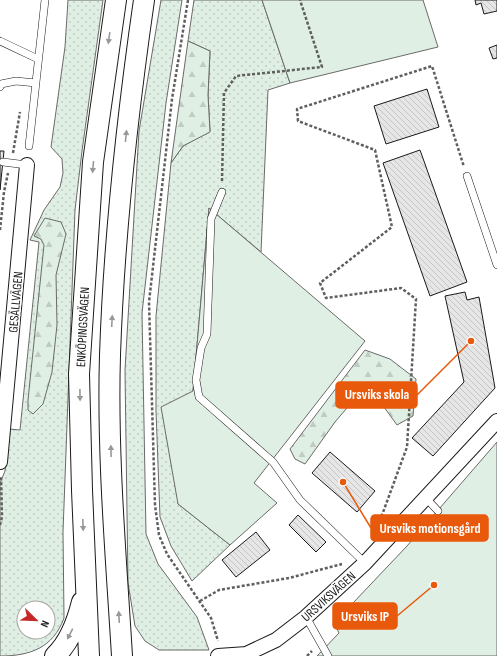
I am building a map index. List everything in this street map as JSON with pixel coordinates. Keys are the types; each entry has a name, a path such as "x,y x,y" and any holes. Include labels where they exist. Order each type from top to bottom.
{"main road":[{"name":"ENKÖPINGSVÄGEN","path":"89,656 80,398 82,314 93,162 116,0"},
{"path":"122,656 112,490 110,357 117,226 129,100 144,0"},
{"path":"55,656 62,649 75,625 86,584"}],"street":[{"name":"GESÄLLVÄGEN","path":"0,461 27,165"},
{"name":"URSVIKSVÄGEN","path":"219,651 245,655 276,640 306,617 365,563 497,421"}],"lane":[{"path":"29,146 46,0"},
{"path":"0,41 38,59"},
{"path":"0,87 1,84 16,81 36,84"},
{"path":"3,162 27,165"},
{"path":"467,176 497,264"},
{"path":"222,192 212,219 208,334 201,348 196,380 199,397 273,462 300,500 365,563"},
{"path":"426,498 438,511"},
{"path":"306,617 328,656"}],"path":[{"path":"188,0 172,99 149,302 155,505 159,535 167,554 211,618 219,651"},
{"path":"222,192 224,93 236,76 322,67 300,0"},
{"path":"378,527 407,447 416,299 401,288 326,298 320,283 392,227 375,150 298,121 297,109 432,66 467,176"},
{"path":"0,461 2,518 0,525"},
{"path":"200,601 219,590 289,578 335,565 365,563"}],"green space":[{"path":"68,0 103,0 75,210 63,532 64,618 56,633 56,600 16,600 16,640 50,640 31,652 11,656 0,656 0,483 5,471 9,429 20,430 39,242 30,240 44,210 60,187 63,173 62,159 51,147 65,47"},
{"path":"161,0 182,0 166,103 142,313 146,534 158,564 197,617 209,650 159,650 145,641 135,626 128,583 125,370 139,131"},
{"path":"194,0 262,0 290,83 268,90 261,252 209,208 193,391 178,504 230,545 192,581 171,546 160,517 156,411 156,316 171,163 183,146 210,131 208,95 210,51 188,41"},
{"path":"262,0 423,0 438,47 290,83"},
{"path":"188,41 210,51 208,95 210,132 183,146 171,163"},
{"path":"209,208 365,341 254,483 277,503 230,545 178,504 161,407 193,391"},
{"path":"45,218 61,222 66,234 56,275 57,325 52,372 43,404 33,414 28,410 28,400 44,245 41,239 34,236"},
{"path":"365,350 390,359 416,379 413,416 397,425 384,407 378,385 358,395 335,422 305,464 295,459 290,449"},
{"path":"497,442 497,656 317,656 339,633 334,623 407,546"}],"building":[{"path":"475,0 497,0 497,11 484,14 481,3 476,5"},
{"path":"497,45 497,58 493,59 489,48"},
{"path":"427,89 439,127 386,144 374,106"},
{"path":"420,150 467,282 430,296 383,163"},
{"path":"0,151 4,151 0,190"},
{"path":"465,292 467,300 479,297 495,388 433,456 412,438 464,382 445,296"},
{"path":"330,452 375,491 357,512 312,473"},
{"path":"298,515 326,542 316,552 289,525"},
{"path":"256,532 270,550 236,577 222,560"}],"place":[{"name":"Ursviks skola","path":"471,341"},
{"name":"Ursviks motionsgård","path":"343,482"},
{"name":"Ursviks IP","path":"434,585"}]}
